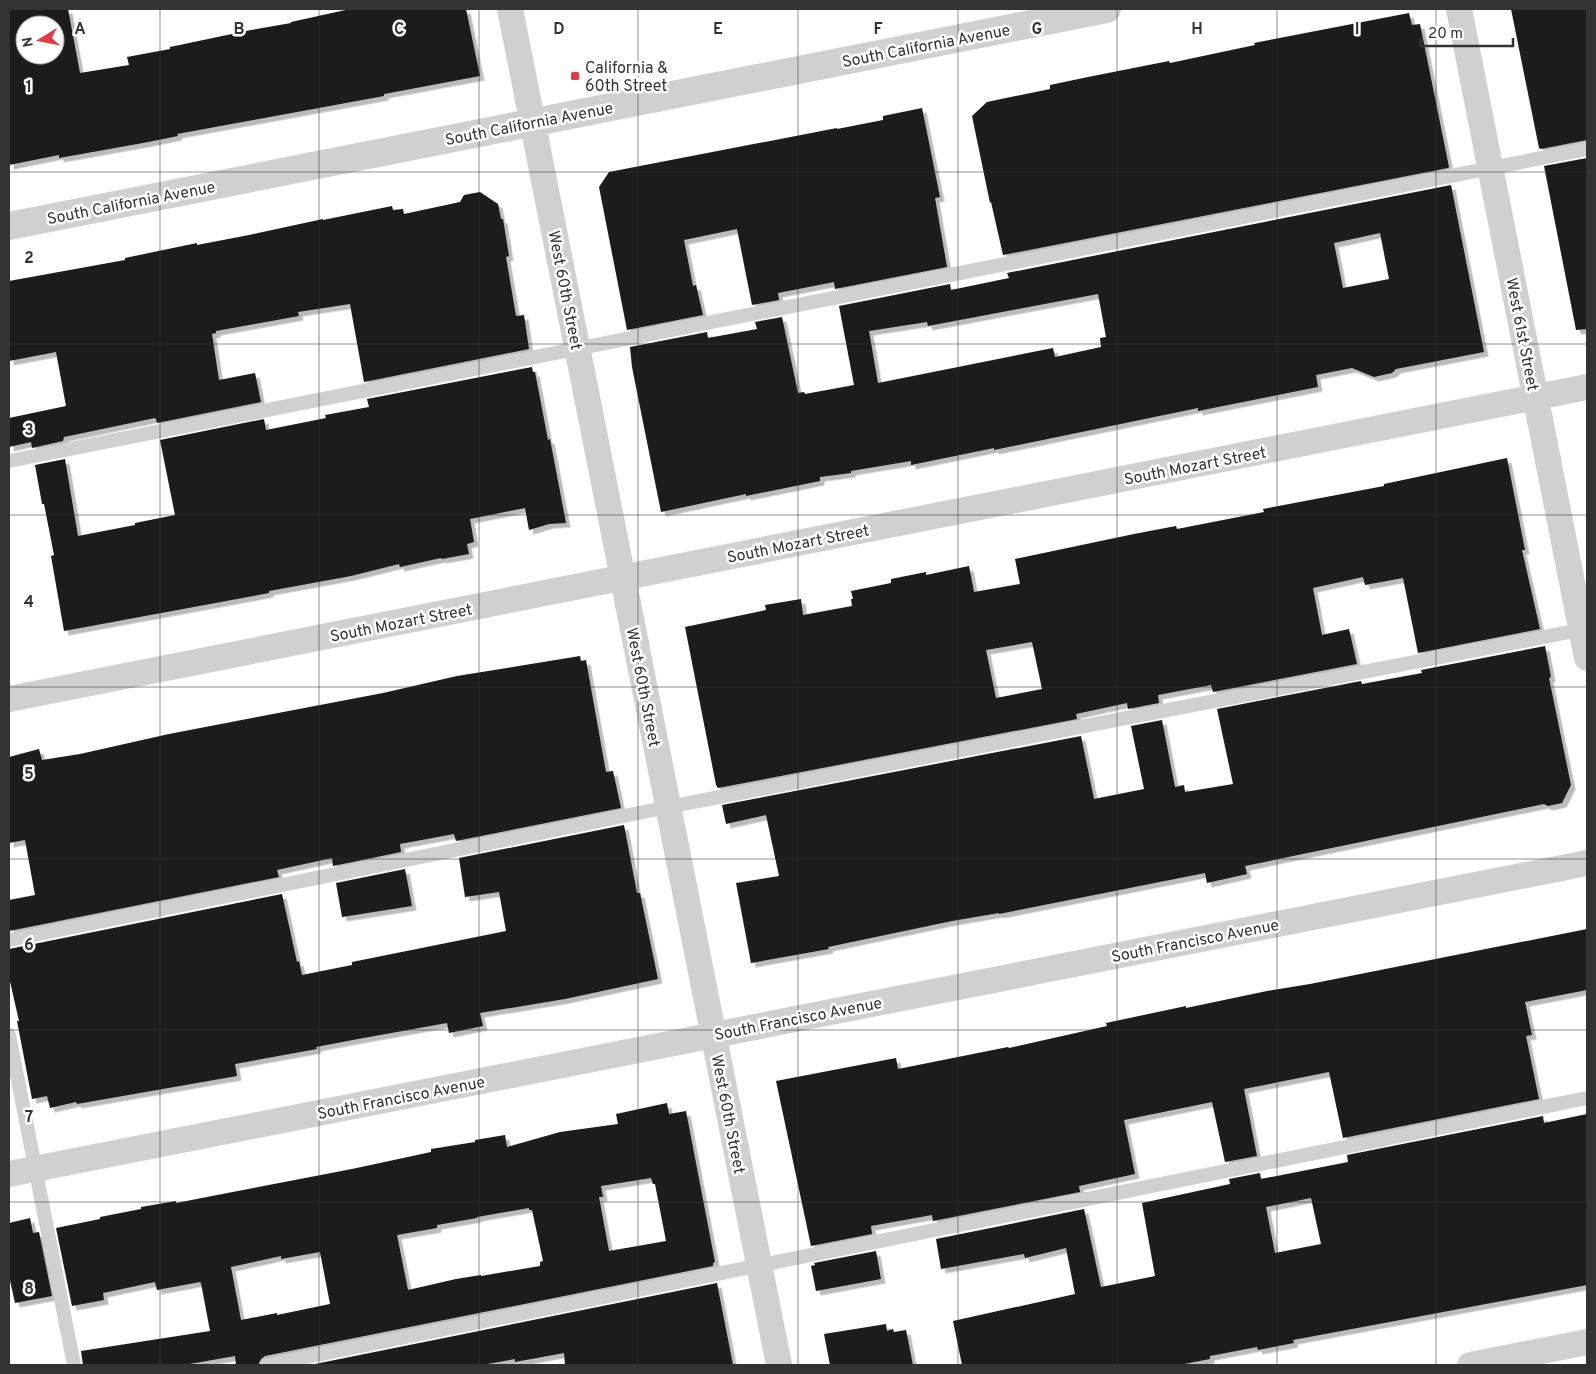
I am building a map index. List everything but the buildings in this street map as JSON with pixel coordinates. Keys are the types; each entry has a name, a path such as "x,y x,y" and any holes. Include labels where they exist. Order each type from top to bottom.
{"street":[{"name":"West 60th Street","path":"510,9 778,1365"},
{"name":"South California Avenue","path":"9,226 1107,9"},
{"name":"West 61st Street","path":"1459,9 1584,629 1587,658"},
{"name":"South Mozart Street","path":"9,699 1587,387"},
{"name":"South Francisco Avenue","path":"9,1174 1587,863"},
{"path":"1470,1365 1587,1342"}],"lane":[{"path":"9,461 1587,149"},
{"path":"9,940 668,807 1584,629"},
{"path":"9,1035 74,1365"},
{"path":"267,1365 1587,1098"}],"place":[{"name":"California & 60th Street","path":"575,76"}]}
